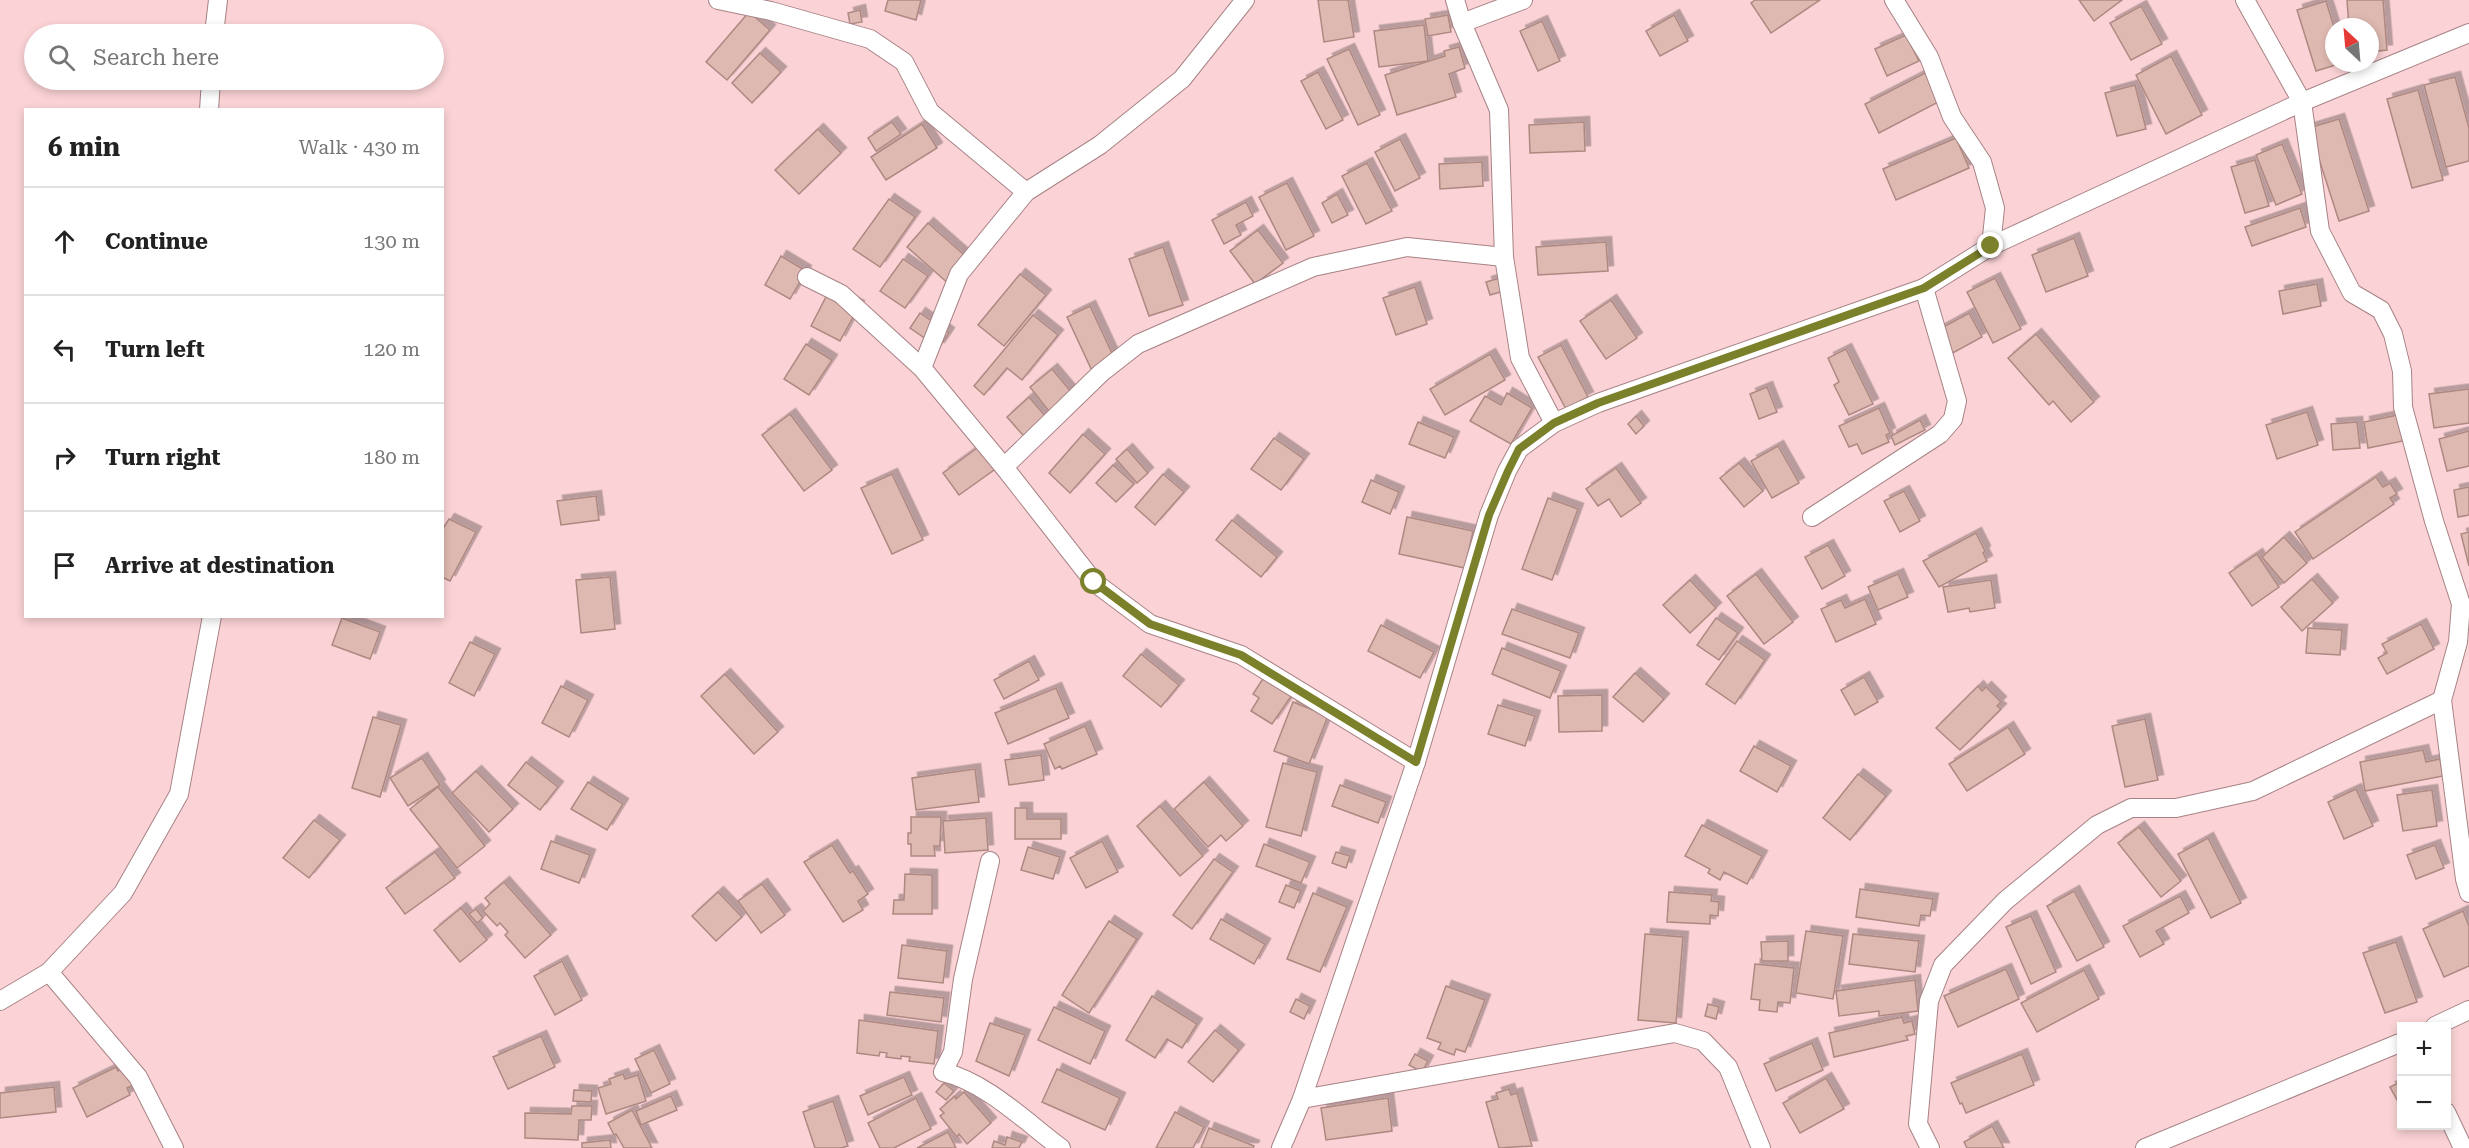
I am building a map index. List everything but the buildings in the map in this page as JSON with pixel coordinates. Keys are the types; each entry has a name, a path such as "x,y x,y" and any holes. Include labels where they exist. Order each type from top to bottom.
{"street":[{"path":"215,24 218,0"},
{"path":"718,0 772,5 870,39 904,62 930,112 1026,192"},
{"path":"922,368 959,274 1026,192 1100,145 1182,79 1245,0"},
{"path":"1455,0 1462,23 1499,110 1504,257 1520,358 1554,423"},
{"path":"1462,23 1523,0"},
{"path":"1894,0 1929,57 1952,117 1982,162 1995,208 1991,246"},
{"path":"2245,0 2302,102 2320,231 2352,293 2381,310 2393,334 2402,371 2403,407 2434,521 2461,604 2458,642 2442,700 2465,879 2469,893"},
{"path":"1281,1148 1302,1098 1416,762 1497,498 1519,449 1554,423 1598,403 1924,288 1991,246 2302,102 2469,33"},
{"path":"209,108 210,90"},
{"path":"1004,467 1101,373 1138,344 1313,267 1407,247 1504,257"},
{"path":"807,277 841,294 922,368 1004,467 1094,582 1150,624 1241,655 1416,762"},
{"path":"1812,517 1940,434 1953,419 1957,401 1924,288"},
{"path":"0,1001 49,972 123,893 179,794 212,618"},
{"path":"1930,1148 1918,1124 1929,1001 1943,965 2005,901 2097,825 2131,808 2176,808 2253,791 2442,700"},
{"path":"990,861 963,979 953,1052 943,1072 960,1076 978,1086 1061,1148"},
{"path":"49,972 138,1077 174,1148"},
{"path":"2444,1022 2469,1010"},
{"path":"1302,1098 1675,1033 1703,1041 1728,1067 1761,1148"},
{"path":"2145,1148 2397,1044"},
{"path":"2451,1123 2463,1148"}],"route":[{"path":"1094,582 1150,624 1241,655 1416,762 1489,515 1519,449 1554,423 1598,403 1924,288 1991,246"}]}
